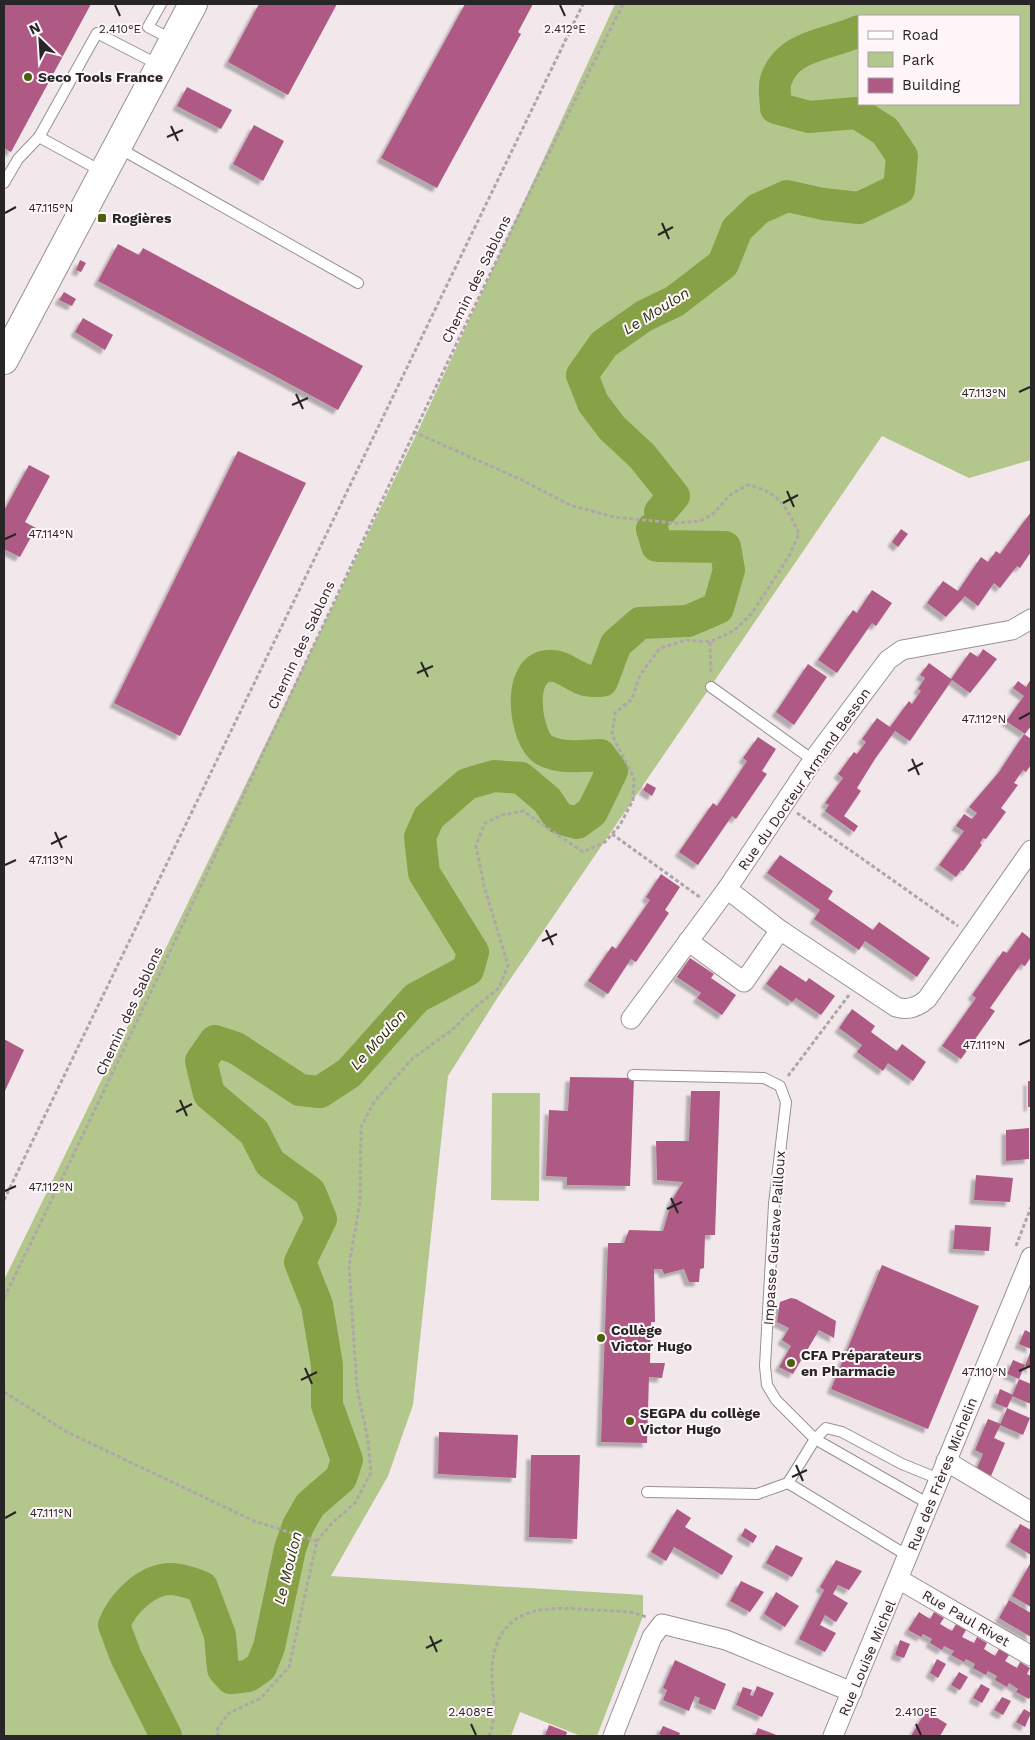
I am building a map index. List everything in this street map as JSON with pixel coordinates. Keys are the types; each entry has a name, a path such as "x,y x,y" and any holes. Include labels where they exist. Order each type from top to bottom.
{"main road":[{"path":"4,360 193,4"}],"street":[{"name":"Rue du Docteur Armand Besson","path":"631,1020 727,889 814,760 894,655 910,648 1012,630 1031,619"},
{"path":"727,889 780,930 896,1007 902,1009 919,1006 926,999 1031,850"},
{"path":"688,941 744,982 780,930"},
{"name":"Rue des Frères Michelin","path":"900,1580 946,1461 1031,1257"},
{"path":"946,1461 1031,1512"},
{"name":"Rue Paul Rivet","path":"900,1580 1031,1656"},
{"name":"Rue Louise Michel","path":"833,1736 900,1580"},
{"path":"613,1736 652,1637 662,1624 726,1640 852,1692"}],"lane":[{"path":"161,4 148,27 174,40"},
{"path":"4,183 18,159 39,137 97,33 160,66"},
{"path":"39,137 104,172"},
{"path":"117,147 358,283"},
{"path":"711,687 814,760"},
{"path":"633,1075 764,1078 780,1086"},
{"name":"Impasse Gustave Pailloux","path":"780,1086 786,1102 774,1204 765,1366 766,1385 776,1400 815,1439 929,1504"},
{"path":"647,1492 757,1494 788,1483 821,1430 832,1428 902,1464 939,1479"},
{"path":"788,1483 908,1556"}],"path":[{"path":"4,1200 583,4"},
{"name":"Chemin des Sablons","path":"4,1298 84,1133 414,432 623,4"},
{"path":"219,1736 216,1731 229,1713 261,1698 289,1667 317,1541 332,1523 355,1503 371,1473 368,1440 356,1388 349,1266 360,1202 361,1127 374,1102 412,1060 453,1029 474,1008 499,988 508,965 484,886 476,845 485,823 502,815 523,811 583,852 605,842 620,825 633,800 634,778 612,735 615,713 632,699 640,675 660,648 686,640 710,642 736,630 752,613 789,556 799,534 787,507 765,489 748,485 730,496 712,515 700,521 674,524 614,517 570,505 522,480 414,432"},
{"path":"710,642 711,687"},
{"path":"784,804 971,935"},
{"path":"612,834 714,907"},
{"path":"780,1086 858,982"},
{"path":"4,1392 67,1432 254,1521 317,1541"},
{"path":"489,1736 495,1713 492,1670 494,1653 505,1629 516,1619 528,1612 542,1609 566,1608 620,1611 643,1616 662,1624"}],"green space":[{"path":"615,4 1031,4 1031,460 969,478 882,436 498,997 448,1076 413,1405 388,1476 331,1576 643,1595 643,1616 597,1736 581,1736 520,1712 511,1736 4,1736 4,1280 418,431"},
{"path":"492,1093 540,1093 539,1201 491,1200"}],"building":[{"name":"Seco Tools France","path":"4,4 91,4 11,152 4,148"},
{"path":"259,4 337,4 288,95 228,62"},
{"path":"465,4 533,4 518,32 521,34 437,188 381,158"},
{"path":"187,87 232,110 221,129 177,106"},
{"path":"254,125 284,141 263,181 233,164"},
{"path":"118,244 139,255 143,248 363,366 338,410 98,281"},
{"path":"80,260 86,263 81,272 76,270"},
{"path":"64,292 76,299 72,306 59,300"},
{"path":"83,318 113,335 105,350 75,332"},
{"path":"238,451 306,483 180,736 114,703"},
{"path":"29,465 50,476 25,522 36,528 20,557 4,549 4,511"},
{"path":"1031,512 1031,552 1020,568 1017,566 1000,588 994,583 978,606 965,596 946,617 927,603 943,581 958,591 981,557 988,562 996,551 1000,554"},
{"path":"901,529 908,534 898,547 892,542"},
{"path":"872,590 892,603 876,626 872,623 837,673 818,660 853,610 857,613"},
{"path":"983,649 997,659 970,693 952,680 910,741 895,731 875,759 857,788 861,791 844,816 858,826 854,832 825,811 829,805 825,803 843,778 838,774 854,752 857,754 866,742 862,739 877,718 890,727 909,701 912,704 921,691 918,689 925,678 920,675 929,663 951,679 970,652 978,657"},
{"path":"808,664 827,677 794,725 776,712"},
{"path":"1031,679 1031,726 1025,734 1006,721 1024,696 1013,688 1018,681 1026,687"},
{"path":"1024,734 1031,739 1031,765 1026,772 1023,770 1014,783 1018,785 1001,808 1006,812 986,839 983,838 980,843 982,845 963,871 961,870 956,877 939,865 964,831 956,826 964,814 972,819 977,813 969,807 999,772"},
{"path":"758,737 776,749 762,771 767,774 736,819 732,816 698,865 679,852 713,803 717,806 747,761 743,758"},
{"path":"647,783 656,788 652,796 643,790"},
{"path":"780,855 833,891 828,899 873,930 879,922 930,958 917,977 865,941 859,950 814,919 820,910 767,873"},
{"path":"661,874 680,887 665,910 669,913 636,962 631,959 608,994 588,981 612,946 616,949 650,900 646,897"},
{"path":"1022,932 1031,939 1031,957 1025,966 1021,964 990,1008 995,1011 961,1059 942,1046 976,998 972,995 1003,951 1007,953"},
{"path":"690,958 714,974 711,978 736,995 722,1015 697,998 701,993 677,977"},
{"path":"780,965 806,982 809,978 835,996 821,1015 796,998 792,1002 766,984"},
{"path":"852,1009 875,1026 871,1032 897,1051 902,1044 926,1062 913,1081 888,1063 883,1071 857,1052 862,1045 839,1028"},
{"path":"4,1039 24,1050 4,1093"},
{"path":"570,1077 634,1078 630,1186 567,1185 567,1177 546,1176 549,1110 568,1111"},
{"path":"1028,1081 1031,1081 1031,1107 1028,1107"},
{"path":"691,1091 720,1091 715,1235 705,1235 704,1268 700,1269 699,1282 689,1282 684,1269 664,1274 662,1269 654,1269 655,1322 651,1322 650,1363 665,1363 662,1378 649,1377 647,1443 601,1442 608,1243 624,1243 629,1230 663,1231 672,1200 683,1182 657,1180 656,1141 689,1141"},
{"path":"1029,1128 1029,1159 1006,1161 1006,1130"},
{"path":"976,1175 1013,1178 1010,1202 974,1200"},
{"path":"955,1225 991,1227 989,1251 953,1249"},
{"path":"882,1265 979,1306 928,1429 831,1389"},
{"path":"791,1298 836,1321 834,1338 819,1330 793,1374 779,1367 791,1346 782,1340 789,1328 777,1322 780,1302"},
{"path":"1025,1330 1031,1333 1031,1349 1019,1344"},
{"path":"1031,1350 1031,1369 1025,1366"},
{"path":"1013,1360 1025,1365 1019,1379 1007,1374"},
{"path":"1019,1379 1031,1384 1031,1404 1012,1396"},
{"path":"1000,1389 1013,1395 1007,1408 995,1403"},
{"path":"1007,1408 1030,1418 1023,1435 1000,1425"},
{"path":"988,1419 1001,1424 994,1438 1005,1443 991,1476 977,1468 983,1454 975,1450"},
{"path":"439,1432 518,1435 516,1478 438,1474"},
{"path":"531,1455 580,1455 577,1539 529,1537"},
{"path":"677,1509 691,1518 685,1527 733,1556 722,1575 674,1547 666,1561 651,1552"},
{"path":"1020,1524 1031,1530 1031,1555 1010,1542"},
{"path":"745,1528 757,1536 753,1543 741,1536"},
{"path":"776,1545 803,1558 792,1577 766,1563"},
{"path":"836,1560 862,1571 849,1590 838,1585 833,1594 848,1603 836,1622 825,1615 820,1625 836,1633 825,1652 799,1639 824,1590 820,1587"},
{"path":"1031,1562 1031,1607 1012,1596"},
{"path":"741,1581 764,1592 750,1612 730,1601"},
{"path":"776,1592 799,1606 785,1627 764,1614"},
{"path":"1009,1600 1031,1613 1031,1637 999,1618"},
{"path":"919,1612 930,1619 934,1612 944,1618 940,1624 952,1631 956,1624 966,1630 962,1637 974,1643 977,1637 987,1643 984,1649 995,1656 999,1649 1009,1655 1005,1661 1017,1668 1020,1662 1030,1668 1027,1674 1031,1676 1031,1695 1029,1699 1016,1692 1018,1689 1009,1683 1007,1687 995,1680 997,1676 988,1671 986,1675 973,1668 975,1664 966,1659 964,1662 951,1655 954,1651 944,1646 942,1650 930,1643 932,1639 923,1634 921,1637 908,1630"},
{"path":"900,1640 910,1644 904,1658 895,1655"},
{"path":"937,1659 946,1664 938,1678 930,1673"},
{"path":"675,1660 726,1684 715,1710 698,1703 700,1698 695,1696 689,1711 663,1700 667,1690 663,1688"},
{"path":"959,1672 968,1677 960,1690 951,1685"},
{"path":"981,1684 990,1689 982,1703 973,1698"},
{"path":"757,1686 774,1693 762,1717 736,1705 743,1687 752,1690 750,1695 753,1696"},
{"path":"1002,1697 1011,1701 1003,1715 994,1710"},
{"path":"1024,1709 1031,1713 1025,1727 1016,1722"},
{"path":"926,1711 947,1724 940,1736 911,1736"},
{"path":"549,1725 567,1732 566,1736 545,1736"},
{"path":"663,1726 680,1733 679,1736 659,1734"},
{"path":"758,1728 779,1736 755,1736"}],"waterway":[{"name":"Le Moulon","path":"660,512 674,496 642,456 612,428 593,403 582,375 604,344 644,316 675,301 723,264 737,229 758,209 787,196 823,204 859,208 899,189 902,156 885,131 857,113 809,117 776,108 775,83 782,68 790,59 811,47 858,31"},
{"name":"Le Moulon","path":"166,1736 126,1657 114,1625 123,1609 129,1601 145,1588 163,1580 180,1580 202,1587 220,1635 223,1669 231,1678 248,1676 261,1667 269,1647 290,1549 298,1526 310,1505 341,1478 347,1460 327,1405 327,1365 317,1305 300,1262 321,1219 310,1192 270,1163 254,1132 209,1094 201,1061 215,1041 236,1048 300,1090 320,1092 349,1073 416,998 468,970 473,952 424,873 420,837 429,817 467,784 494,776 521,778 547,800 559,818 577,823 592,812 612,771 600,755 564,756 544,750 532,733 527,705 527,691 531,679 538,670 548,666 562,668 587,681 602,681 616,644 640,623 688,621 718,608 729,570 725,547 657,546 652,529"}],"place":[{"name":"Seco Tools France","path":"28,77"},
{"name":"Rogières","path":"102,218"},
{"name":"Collège Victor Hugo","path":"601,1338"},
{"name":"CFA Préparateurs en Pharmacie","path":"791,1363"},
{"name":"SEGPA du collège Victor Hugo","path":"630,1421"}]}
